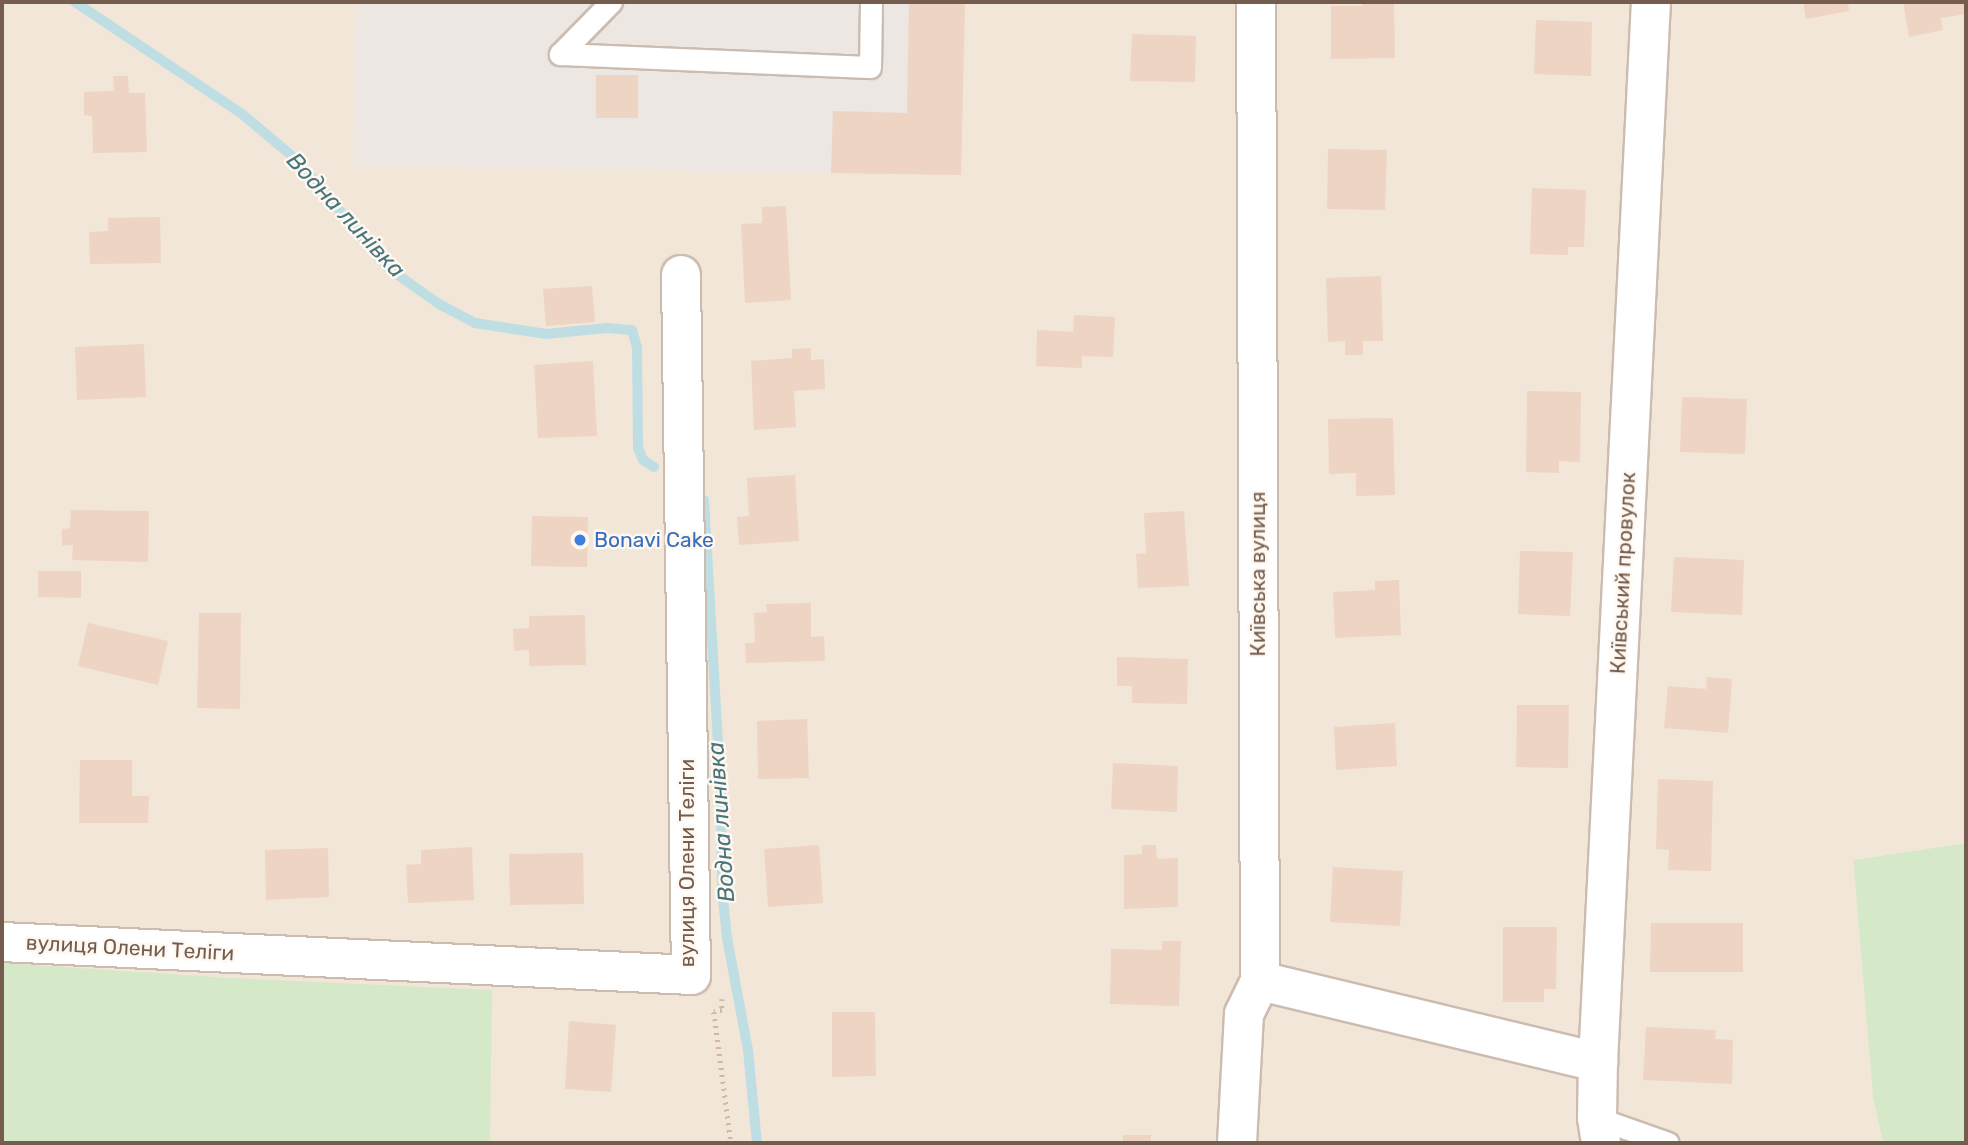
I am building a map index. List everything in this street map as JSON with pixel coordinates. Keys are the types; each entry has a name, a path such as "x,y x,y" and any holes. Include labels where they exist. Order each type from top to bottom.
{"street":[{"name":"Київська вулиця","path":"1237,1143 1244,1014 1260,981 1256,2"},
{"name":"Київський провулок","path":"1599,1131 1598,1062 1651,2"},
{"name":"вулиця Олени Теліги","path":"2,942 691,975 681,275"},
{"path":"1260,981 1598,1062"}],"lane":[{"path":"611,2 560,54 870,67 871,2"},
{"path":"1599,1131 1668,1143"}],"path":[{"path":"691,975 721,980 722,1010 715,1012 731,1143"}],"shaded area":[{"path":"2,2 1966,2 1966,843 1853,860 1873,1098 1883,1143 2,1143"},
{"path":"357,2 965,2 961,175 353,165"}],"green space":[{"path":"1966,843 1966,1143 1883,1143 1873,1098 1853,860"},
{"path":"2,963 229,978 492,990 490,1143 2,1143"}],"building":[{"path":"909,2 965,2 961,175 831,173 833,111 907,113"},
{"path":"1362,2 1394,2 1395,58 1331,59 1331,6 1362,6"},
{"path":"1803,2 1848,2 1849,11 1806,19"},
{"path":"1903,2 1966,2 1966,14 1941,18 1943,30 1909,37"},
{"path":"1536,20 1592,22 1591,76 1534,74"},
{"path":"1132,34 1196,36 1195,82 1130,81"},
{"path":"596,75 638,75 638,118 596,118"},
{"path":"113,76 128,76 129,93 145,93 147,152 93,153 92,116 84,115 84,92 114,91"},
{"path":"1328,149 1387,150 1385,210 1327,209"},
{"path":"1532,188 1586,190 1584,247 1568,247 1568,255 1530,254"},
{"path":"786,206 791,300 745,303 741,224 762,223 762,207"},
{"path":"160,217 161,263 90,264 89,232 108,231 108,218"},
{"path":"1381,276 1383,341 1363,341 1363,355 1345,355 1345,341 1328,342 1326,278"},
{"path":"592,286 595,322 546,326 543,289"},
{"path":"1074,315 1115,317 1113,357 1082,356 1082,368 1036,366 1037,330 1073,332"},
{"path":"144,344 146,397 77,400 75,347"},
{"path":"811,348 811,360 824,359 825,389 794,391 796,427 754,430 751,361 792,358 792,349"},
{"path":"593,361 597,436 538,438 534,365"},
{"path":"1527,391 1581,392 1580,462 1559,461 1559,473 1526,472"},
{"path":"1682,397 1747,399 1745,454 1680,452"},
{"path":"1393,418 1395,495 1356,496 1356,473 1329,474 1328,419"},
{"path":"795,475 799,541 739,545 737,517 749,516 747,478"},
{"path":"71,510 149,511 148,562 72,560 73,545 62,546 62,529 70,528"},
{"path":"1184,511 1189,586 1138,588 1136,554 1146,553 1144,513"},
{"path":"532,516 588,517 587,567 531,566"},
{"path":"1520,551 1573,552 1570,616 1518,614"},
{"path":"1674,557 1744,560 1742,615 1671,612"},
{"path":"38,571 81,571 81,598 38,597"},
{"path":"1399,580 1401,635 1335,638 1333,592 1375,590 1375,581"},
{"path":"811,603 811,637 824,636 825,661 746,663 745,643 755,643 754,613 767,612 766,604"},
{"path":"199,613 241,613 240,709 197,708"},
{"path":"585,615 586,665 529,666 529,650 514,651 513,629 529,628 529,616"},
{"path":"88,623 168,641 158,685 78,666"},
{"path":"1117,657 1188,659 1187,704 1132,703 1132,686 1117,686"},
{"path":"1707,677 1732,679 1728,733 1664,728 1668,686 1706,689"},
{"path":"1517,705 1569,705 1568,768 1516,767"},
{"path":"807,719 809,778 758,779 757,721"},
{"path":"1395,723 1397,766 1336,770 1334,727"},
{"path":"80,760 132,760 132,796 149,796 148,823 79,823"},
{"path":"1113,763 1178,766 1177,812 1111,809"},
{"path":"1658,779 1713,781 1711,871 1668,870 1669,850 1656,849"},
{"path":"819,845 823,903 768,907 764,849"},
{"path":"1142,845 1156,845 1157,859 1178,858 1178,907 1124,909 1124,855 1142,854"},
{"path":"472,847 474,900 408,903 406,865 421,864 421,850"},
{"path":"328,848 329,897 266,900 265,850"},
{"path":"583,853 584,904 510,905 509,854"},
{"path":"1333,867 1403,871 1400,926 1330,922"},
{"path":"1651,923 1743,923 1743,972 1650,972"},
{"path":"1503,927 1557,927 1556,989 1544,989 1544,1002 1503,1002"},
{"path":"1162,941 1181,941 1179,1006 1110,1004 1111,949 1162,950"},
{"path":"832,1012 875,1012 876,1076 832,1077"},
{"path":"569,1021 616,1025 611,1092 565,1089"},
{"path":"1646,1027 1716,1030 1715,1039 1733,1040 1732,1084 1643,1080"},
{"path":"1123,1135 1151,1135 1151,1143 1123,1143"}],"waterway":[{"name":"Водна линівка","path":"75,2 242,114 298,161 388,268 439,304 475,323 546,334 607,328 632,330 637,347 638,448 643,460 654,467"},
{"name":"Водна линівка","path":"704,500 721,792 722,889 727,938 748,1050 757,1143"}],"place":[{"name":"Bonavi Cake","path":"580,540"}]}
